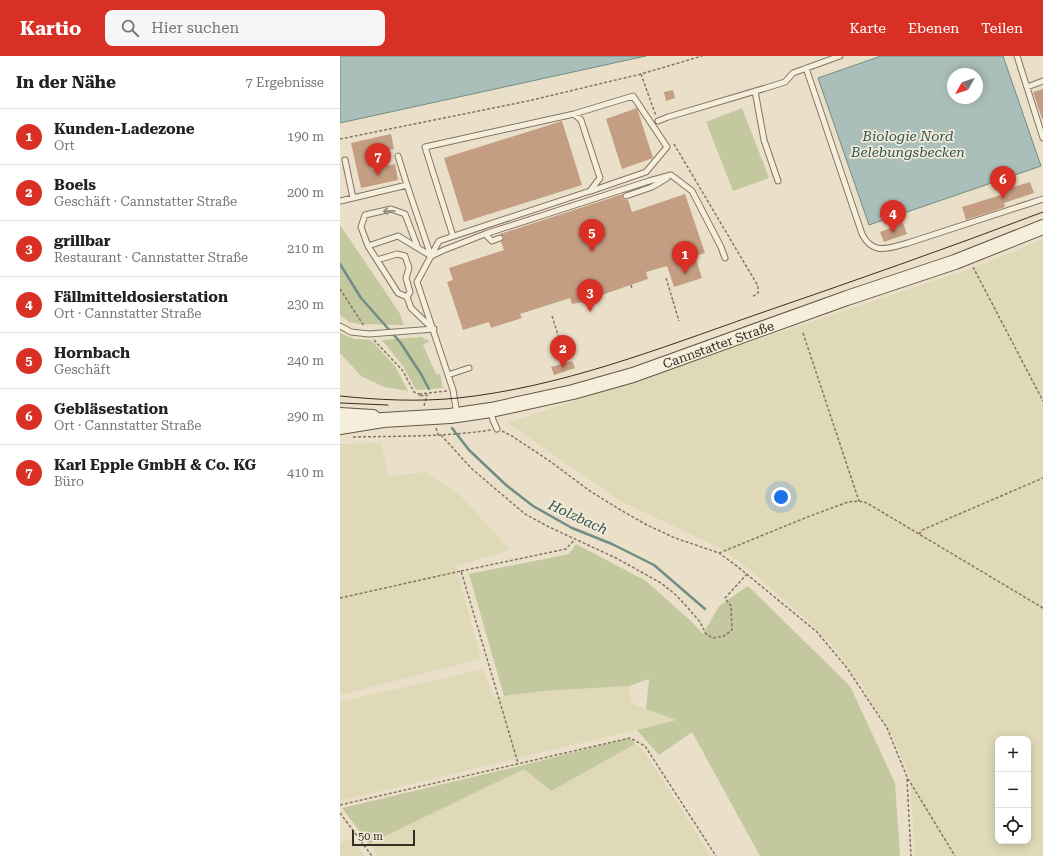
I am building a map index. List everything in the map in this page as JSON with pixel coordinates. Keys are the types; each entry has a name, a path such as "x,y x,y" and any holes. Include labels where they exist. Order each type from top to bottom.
{"main road":[{"name":"Cannstatter Straße","path":"344,432 383,420 458,415 491,410 573,392 633,374 968,256 1043,227"},
{"name":"Cannstatter Straße","path":"340,415 370,416 383,420"}],"lane":[{"path":"658,121 784,82 793,73 840,56"},
{"path":"1017,56 1043,138"},
{"path":"806,68 862,234 866,242 873,248 886,249 908,243 1043,199"},
{"path":"1027,87 1043,82"},
{"path":"755,91 764,140 778,181"},
{"path":"453,236 425,147 574,114 633,96 667,147 646,172 439,242 417,282 453,390 458,415"},
{"path":"574,114 581,120 600,178 590,191"},
{"path":"398,156 431,256"},
{"path":"345,160 353,198"},
{"path":"431,256 485,234 649,180 671,175"},
{"path":"626,196 652,187 671,175"},
{"path":"671,175 692,191 721,247 725,258"},
{"path":"340,201 407,185"},
{"path":"418,248 405,214 391,209 365,215 361,227 368,246 398,293 407,297 411,308 434,330"},
{"path":"485,234 492,241 500,238"},
{"path":"368,246 398,236 431,256"},
{"path":"377,260 397,254 404,256 409,268 406,278 410,292 407,297"},
{"path":"340,326 351,332 369,334 434,330"},
{"path":"448,375 469,368"},
{"path":"491,410 497,429"}],"path":[{"path":"340,139 528,101 641,74 702,56"},
{"path":"641,74 658,121"},
{"path":"670,139 758,286 758,293 752,297"},
{"path":"968,256 1043,401"},
{"path":"666,278 680,321"},
{"path":"631,285 632,289"},
{"path":"340,289 369,334 403,371 414,392 419,394 438,393 453,390"},
{"path":"596,297 597,301"},
{"path":"552,316 565,359"},
{"path":"802,333 858,501"},
{"path":"435,425 438,435"},
{"path":"344,432 442,435 467,434 497,429 512,436 590,490 647,525 674,538 719,553 747,574 817,632 847,668 887,728 907,778 954,856"},
{"path":"442,435 471,468 525,514 616,558 661,583 676,595 688,608 700,622 706,634 714,638 724,636 732,630 731,606 725,598 747,574"},
{"path":"919,534 922,530 1043,478"},
{"path":"719,553 810,516 848,502 858,501 867,503 1043,608"},
{"path":"340,598 566,549 575,539"},
{"path":"461,571 518,763"},
{"path":"340,806 518,763 630,738 645,746 716,856"},
{"path":"907,778 912,856"},
{"path":"340,813 372,856"}],"shaded area":[{"path":"1043,239 1043,856 915,856 910,777 893,737 861,684 832,645 805,618 744,565 718,547 620,501 508,423 976,267"},
{"path":"381,443 389,476 426,472 461,496 510,550 456,566 481,659 340,695 340,444"},
{"path":"483,669 494,698 543,691 629,686 632,704 677,720 340,801 340,702"},
{"path":"635,744 644,751 711,856 378,856 369,844 524,769 551,790"},
{"path":"351,838 365,856 340,856 340,844"}],"green space":[{"path":"742,108 769,178 733,191 706,122"},
{"path":"340,225 399,312 404,325 359,324 349,322 340,315"},
{"path":"340,333 354,339 371,340 395,366 408,391 384,387 361,376 340,353"},
{"path":"421,337 430,341 423,345 436,374 440,374 443,388 416,390 403,366 382,340"},
{"path":"576,544 646,581 691,621 703,634 719,606 748,586 850,686 895,783 900,856 760,856 692,732 659,755 637,730 676,720 646,709 649,679 629,686 543,691 504,696 469,574 569,554"},
{"path":"630,738 635,744 551,791 524,769 369,844 342,808 520,766"}],"water":[{"path":"340,56 646,56 340,123"},
{"name":"Biologie Nord Belebungsbecken","path":"881,56 1003,56 1041,166 869,225 818,78"}],"building":[{"path":"1043,89 1043,119 1042,119 1033,92"},
{"path":"673,90 675,98 666,101 664,92"},
{"path":"637,108 653,158 622,169 606,119"},
{"path":"562,121 582,185 464,222 444,158"},
{"path":"391,134 394,149 368,154 371,169 395,164 398,180 361,188 351,143"},
{"path":"1030,182 1034,193 1004,203 1005,207 966,220 962,207 1001,195 1000,191"},
{"path":"623,194 622,198 628,200 632,212 685,194 705,253 695,256 702,278 674,287 667,266 646,272 648,279 578,303 572,304 570,298 520,314 522,318 491,328 489,322 463,330 447,282 453,280 449,268 504,250 501,242 504,237 500,234"},
{"path":"903,223 907,234 884,242 880,232"},
{"path":"572,361 575,368 554,375 551,367"}],"waterway":[{"name":"Holzbach","path":"340,264 361,298 400,342 429,389"},
{"name":"Holzbach","path":"452,428 469,450 506,485 533,506 572,528 612,544 654,565 705,609"}],"tram line":[{"path":"340,396 399,400 458,398 496,393 572,376 682,341 899,265 1043,212"},
{"path":"340,403 388,405"}],"place":[{"name":"Karl Epple GmbH & Co. KG","path":"378,176"},
{"name":"Gebläsestation","path":"1003,199"},
{"name":"Fällmitteldosierstation","path":"893,233"},
{"name":"Hornbach","path":"592,252"},
{"name":"Kunden-Ladezone","path":"685,274"},
{"name":"grillbar","path":"590,312"},
{"name":"Boels","path":"563,368"}]}
